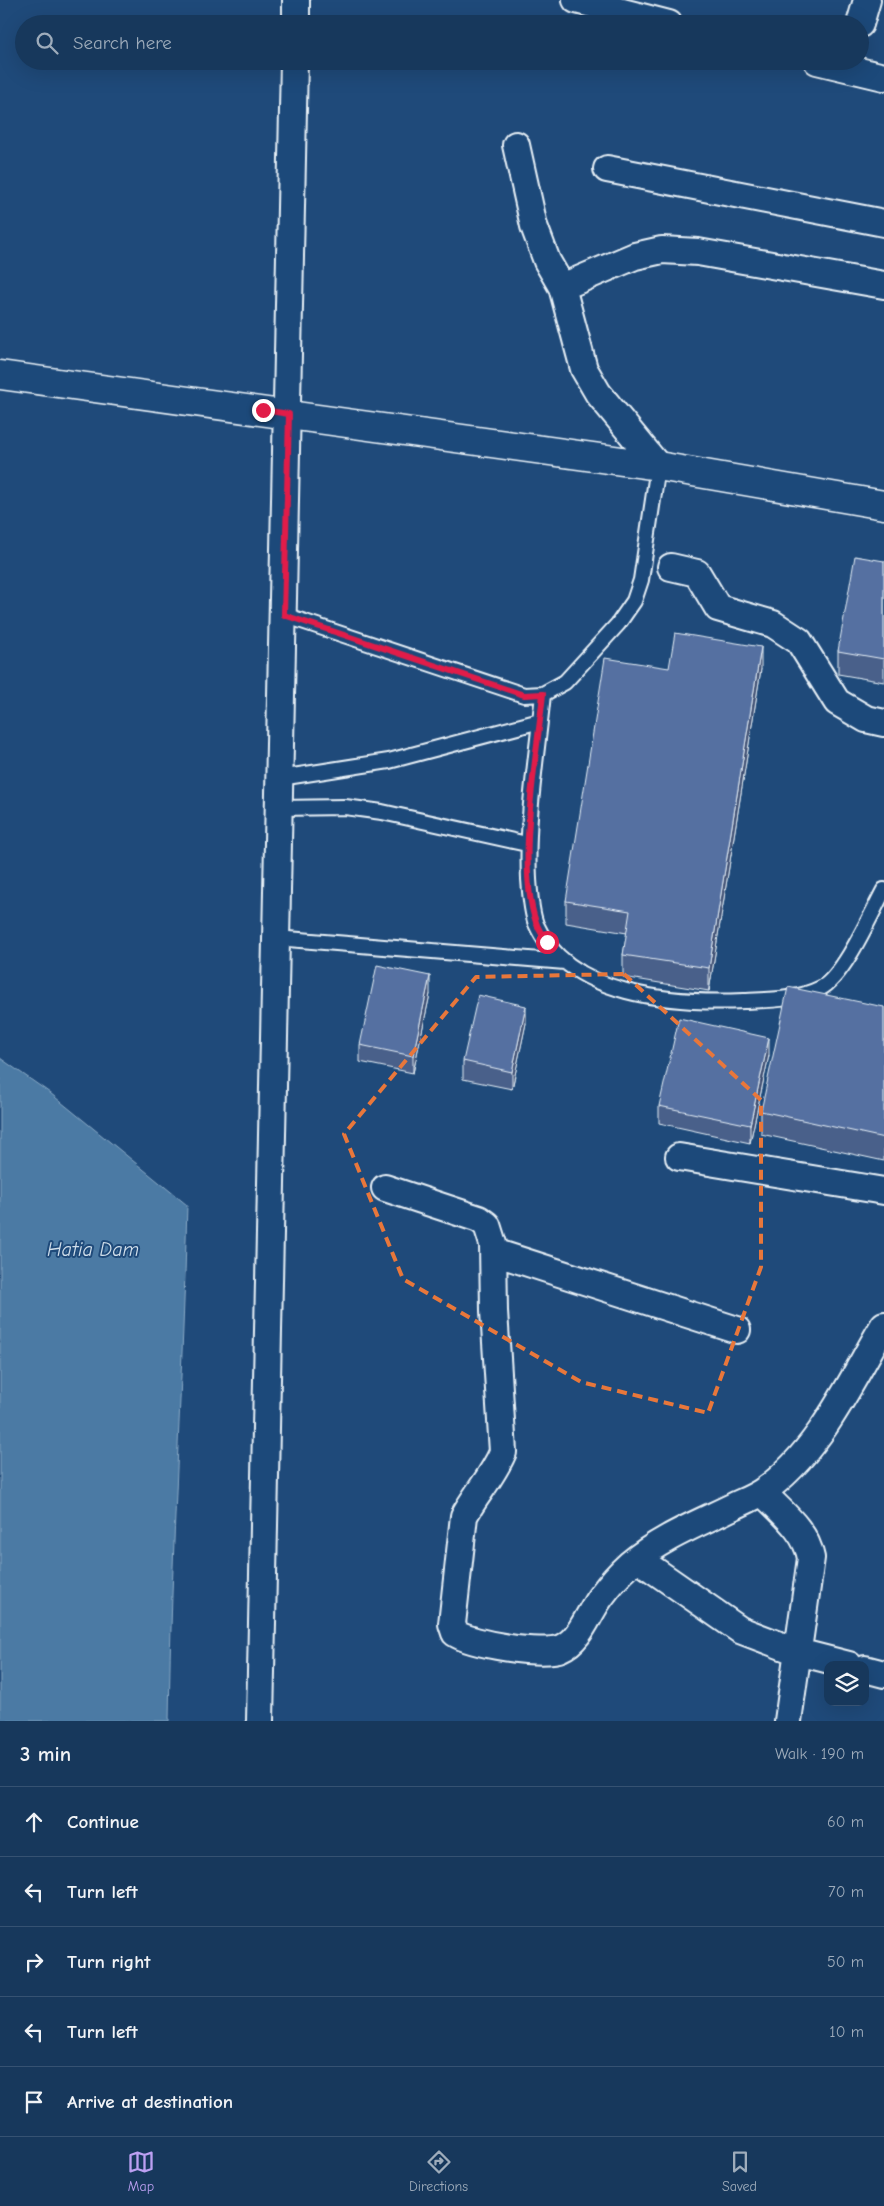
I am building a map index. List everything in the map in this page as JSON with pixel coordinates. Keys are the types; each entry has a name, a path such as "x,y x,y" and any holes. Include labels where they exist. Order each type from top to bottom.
{"street":[{"path":"296,0 296,15"},
{"path":"576,0 634,15"},
{"path":"863,15 867,0"},
{"path":"260,1721 289,414 294,70"},
{"path":"863,70 884,77"},
{"path":"516,145 534,226 547,261 562,287 584,369 598,392 658,466"},
{"path":"607,168 884,223"},
{"path":"562,287 635,256 662,250 698,252 884,284"},
{"path":"0,375 658,466 884,505"},
{"path":"671,567 697,574 718,608 773,624 799,641 838,702 866,719 884,723"},
{"path":"679,1157 884,1191"},
{"path":"386,1188 479,1219 488,1225 491,1231 494,1252 494,1311 503,1452 495,1469 464,1516 455,1583 452,1628 454,1633 464,1638 528,1650 549,1651 562,1648 572,1640 602,1594 638,1559 666,1539 762,1492 792,1466 824,1426 884,1325"},
{"path":"494,1252 737,1330"},
{"path":"762,1492 799,1529 809,1545 810,1570 788,1721"},
{"path":"638,1559 740,1630 798,1652 833,1661"},
{"path":"869,1670 884,1674"}],"lane":[{"path":"284,615 524,695 543,694 565,682 618,624 634,601 641,580 658,466"},
{"path":"543,694 527,844 530,891 536,922 547,942 565,962 603,984 649,997 708,1003 784,999 822,988 842,968 884,890"},
{"path":"280,778 389,761 540,721"},
{"path":"279,808 345,807 382,812 527,844"},
{"path":"276,938 565,962"}],"highlighted area":[{"path":"624,974 761,1100 761,1267 708,1413 581,1382 403,1279 344,1134 476,977"}],"water":[{"name":"Hatia Dam","path":"0,1058 50,1093 187,1205 169,1721 0,1721"}],"building":[{"path":"855,556 884,561 884,659 838,651"},
{"path":"675,633 761,647 709,968 623,955 630,911 566,901 605,658 669,668"},
{"path":"377,965 430,976 413,1056 360,1045"},
{"path":"788,987 884,1007 884,1138 761,1111"},
{"path":"478,995 526,1006 512,1072 463,1061"},
{"path":"679,1018 769,1038 750,1125 659,1106"}],"route":[{"path":"263,410 289,414 284,615 524,695 543,694 527,844 530,891 536,922 547,942"}]}
